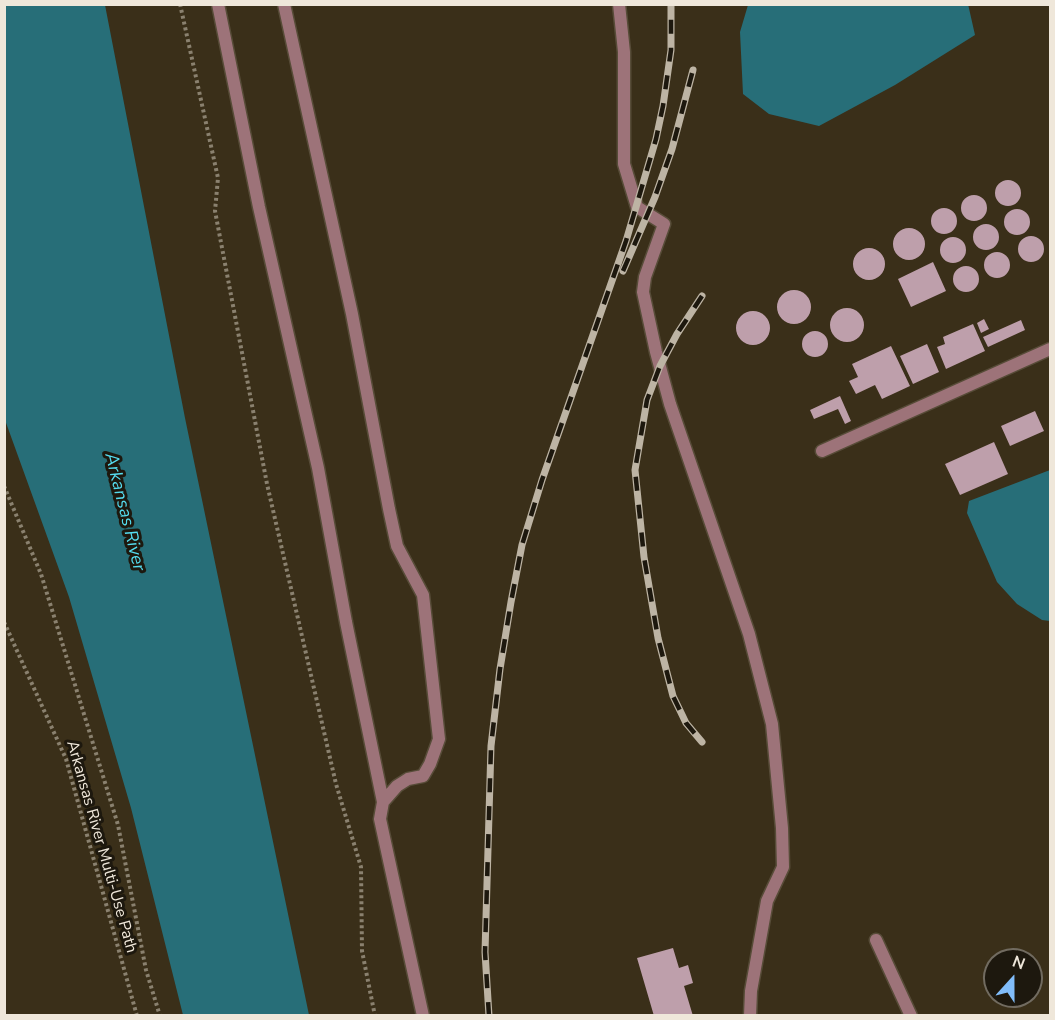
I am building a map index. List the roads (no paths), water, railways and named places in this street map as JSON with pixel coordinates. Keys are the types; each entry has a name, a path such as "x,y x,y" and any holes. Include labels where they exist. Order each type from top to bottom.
{"lane":[{"path":"218,4 318,468 346,622 383,802 380,819 386,855 415,973 423,1016"},
{"path":"284,4 352,314 388,509 398,546 423,595 432,661 439,739 435,753 423,776 408,779 383,802"},
{"path":"619,4 624,52 624,164 637,207 664,224 645,277 643,292 670,404 749,633 772,724 782,828 783,867 767,902 751,991 750,1016"},
{"path":"822,451 1050,349"},
{"path":"876,940 911,1016"}],"water":[{"name":"Arkansas River","path":"5,4 105,5 185,418 309,1015 183,1015 131,808 69,597 5,420"},
{"path":"968,4 975,35 895,85 819,126 769,114 743,94 740,32 748,5"},
{"path":"1050,470 1050,621 1042,620 1017,604 997,582 967,513 969,501"}],"railway":[{"path":"489,1016 485,952 491,746 511,602 522,545 542,480 626,241 656,139 671,50 671,4"},
{"path":"623,271 655,197 672,149 693,70"},
{"path":"702,296 677,334 660,366 647,400 635,470 644,557 658,638 673,696 686,723 702,742"}]}
